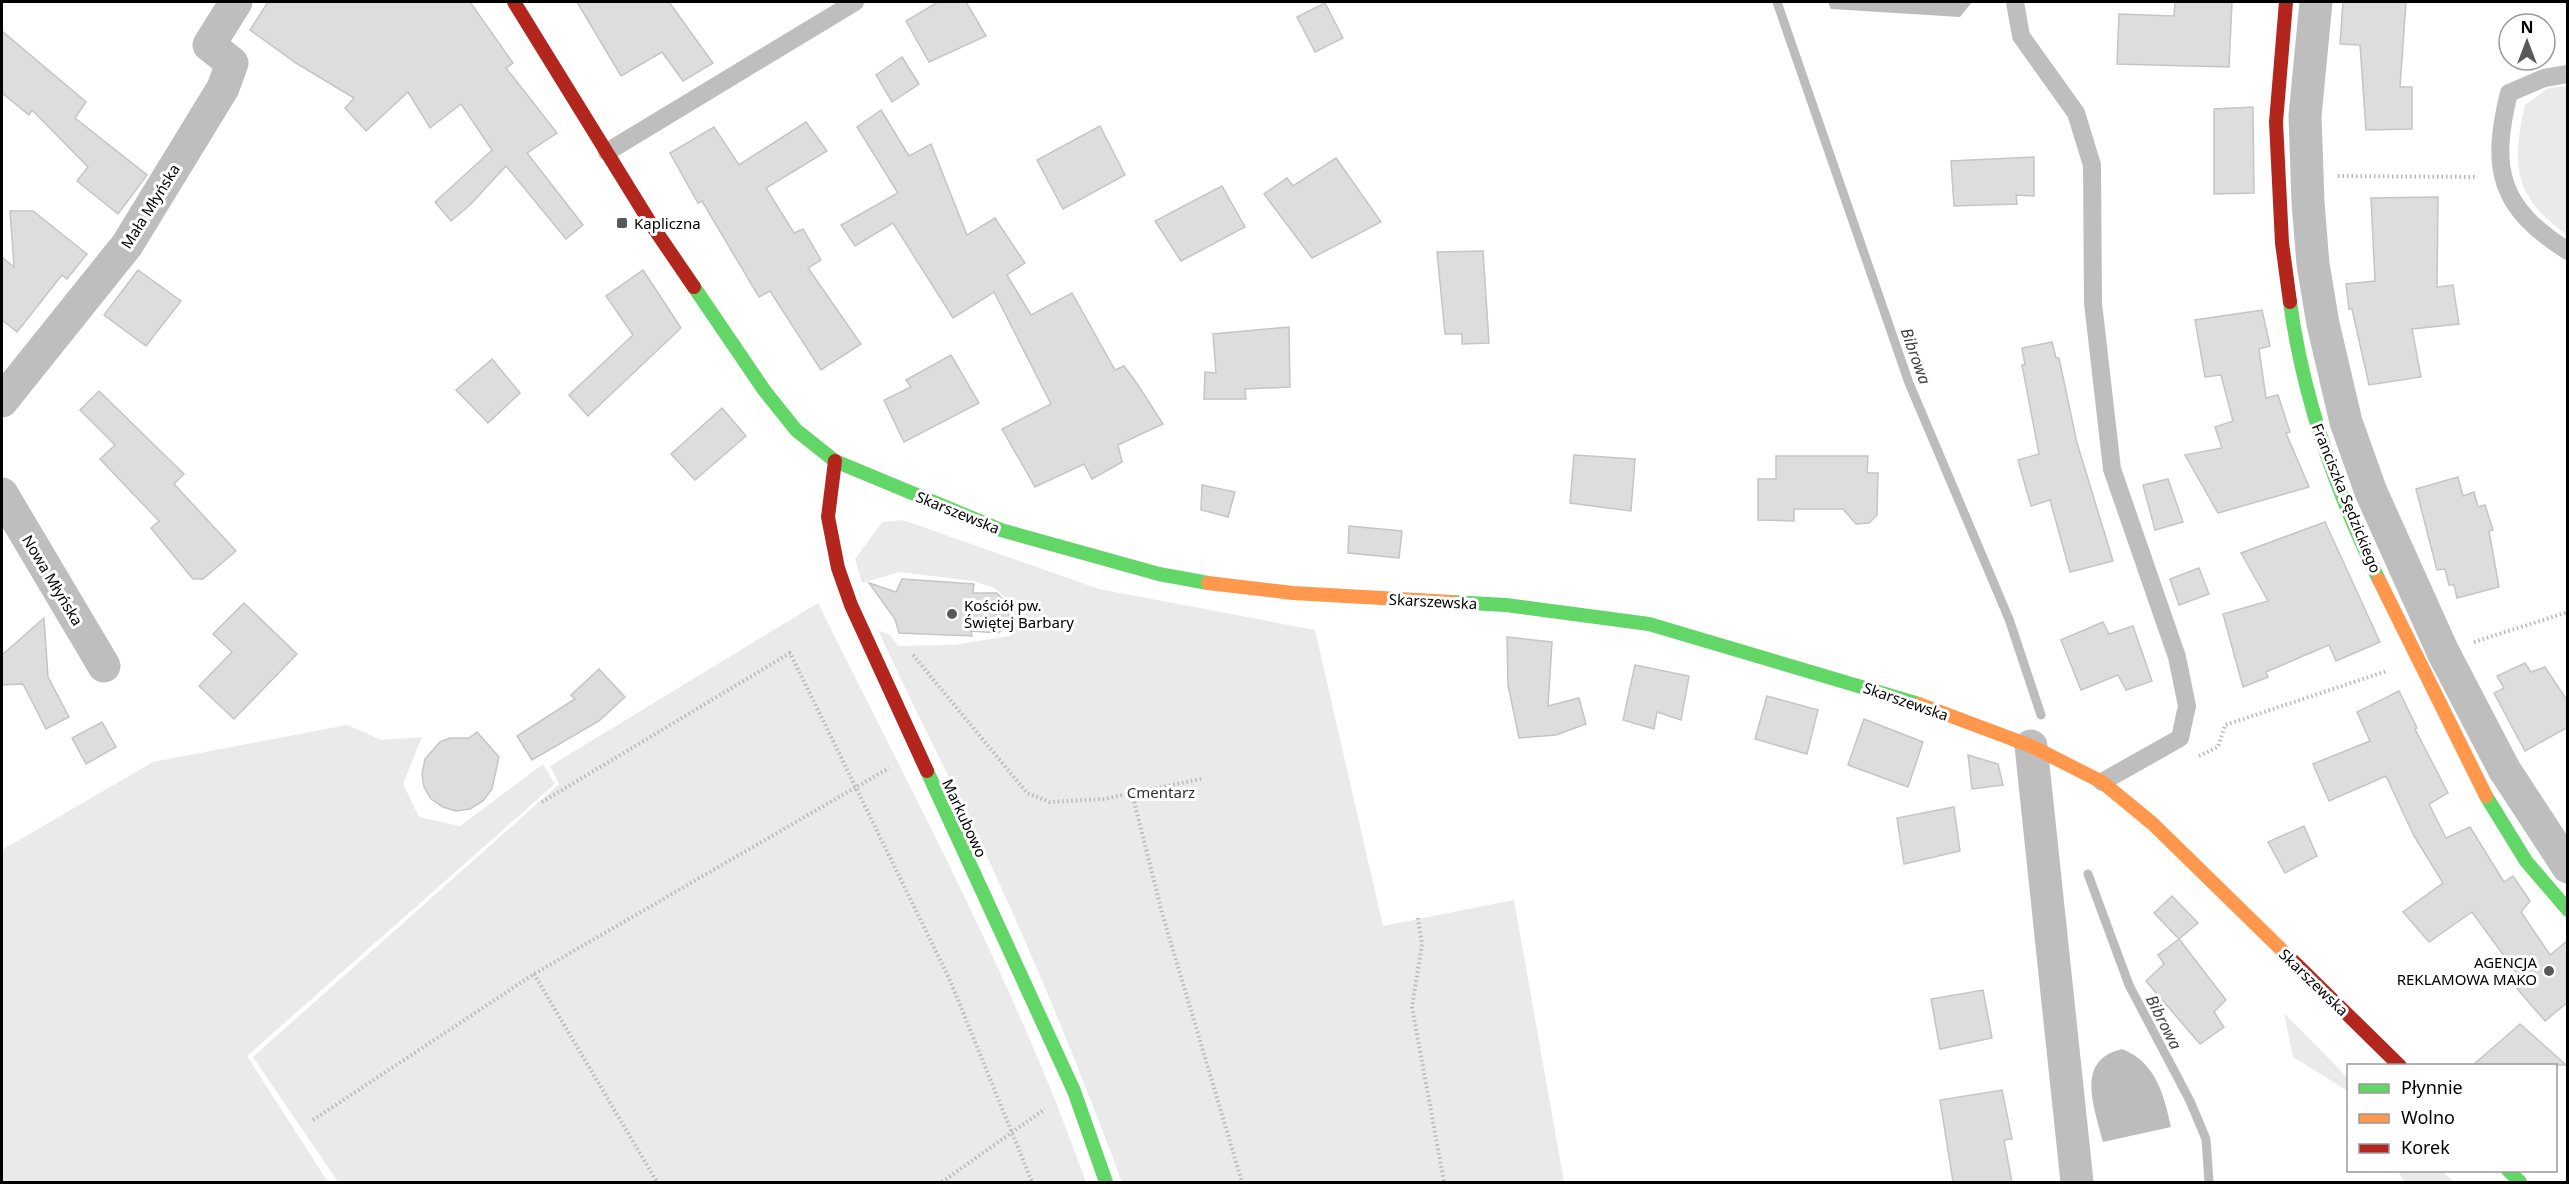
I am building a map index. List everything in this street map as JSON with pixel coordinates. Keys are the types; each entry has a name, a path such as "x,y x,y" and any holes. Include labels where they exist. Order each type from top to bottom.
{"street":[{"name":"Mała Młyńska","path":"2,401 127,245 223,88 232,63 209,45 236,2"},
{"path":"514,2 651,224 764,390 796,430 835,461"},
{"name":"Franciszka Sędzickiego","path":"2286,2 2276,122 2282,243 2293,323 2311,406 2331,468 2373,568 2481,788 2526,861 2568,910"},
{"name":"Franciszka Sędzickiego","path":"2316,2 2305,116 2313,264 2323,324 2346,422 2370,492 2443,652 2493,748 2568,867"},
{"name":"Skarszewska","path":"835,461 1001,530 1159,574 1218,585 1293,593 1506,605 1649,624 1905,699 2031,746 2102,782 2153,824 2399,1064"},
{"name":"Markubowo","path":"835,461 828,488 827,513 835,560 850,605 1074,1091 1106,1182"},
{"name":"Nowa Młyńska","path":"2,494 104,666"},
{"path":"2031,746 2077,1182"}],"lane":[{"path":"607,152 855,2"},
{"path":"2015,2 2021,36 2076,113 2092,165 2093,303 2112,469 2177,657 2187,706 2180,738 2102,782"},
{"path":"2568,74 2544,78 2509,93 2500,130 2501,177 2514,206 2554,242 2568,251"}],"path":[{"path":"2307,176 2501,177"},
{"path":"2467,644 2568,612"},
{"path":"909,651 1027,793 1050,802 1104,799 1202,779"},
{"path":"542,802 790,653 949,978 1032,1182"},
{"path":"2198,756 2218,747 2225,725 2381,674"},
{"path":"314,1120 534,974 917,754"},
{"path":"1132,793 1162,913 1242,1182"},
{"path":"1418,918 1422,944 1412,1007 1444,1182"},
{"path":"534,974 657,1182"},
{"path":"942,1182 1057,1100 1074,1091"}],"green space":[{"path":"2568,86 2567,235 2549,221 2527,194 2518,163 2518,146 2525,105 2548,88"},
{"name":"Cmentarz","path":"903,520 1099,589 1315,630 1383,926 1514,900 1564,1182 1122,1182 1068,1043 1024,939 878,630 890,635 898,646 953,645 1010,636 1013,605 995,588 973,581 900,572 862,583 855,559 882,522"},
{"path":"818,603 995,961 1058,1107 1086,1182 338,1182 253,1057 559,784 550,766"},
{"path":"347,725 382,740 422,737 403,784 419,817 460,826 543,764 555,784 247,1056 328,1182 2,1182 2,850 153,762"},
{"path":"2284,1013 2347,1077 2347,1090 2293,1057"},
{"path":"2399,1172 2443,1172 2454,1182 2404,1182"}],"shaded area":[{"path":"1828,2 1972,2 1960,17 1831,9"},
{"path":"2122,1049 2134,1055 2151,1071 2165,1103 2171,1127 2103,1142 2093,1101 2093,1074 2098,1063 2107,1055"}],"building":[{"path":"268,2 470,2 513,63 506,68 557,133 527,153 583,225 566,239 506,166 470,205 451,221 435,202 492,150 461,104 430,128 408,92 366,131 345,108 354,98 296,63 250,30"},
{"path":"577,2 669,2 713,63 683,81 662,52 621,76"},
{"path":"938,2 966,2 986,36 929,62 906,21"},
{"path":"2175,2 2232,2 2229,67 2117,64 2119,14 2174,16"},
{"path":"2343,2 2406,2 2400,87 2412,87 2412,129 2366,130 2360,45 2340,44"},
{"path":"1325,3 1343,38 1315,52 1297,17"},
{"path":"2,31 86,102 75,118 147,175 118,214 77,181 88,167 32,110 29,115 2,93"},
{"path":"902,57 919,84 892,102 876,75"},
{"path":"2253,107 2254,193 2214,194 2214,109"},
{"path":"881,110 909,156 931,144 967,235 995,218 1025,263 1007,275 1031,315 1072,293 1115,370 1124,366 1138,385 1163,424 1118,445 1122,462 1092,479 1084,464 1035,487 1002,429 1051,404 994,292 953,318 893,223 855,246 841,225 898,193 857,127"},
{"path":"806,122 827,151 766,188 794,233 803,229 821,260 808,268 861,344 821,370 770,291 759,297 702,201 698,203 670,153 714,127 739,165"},
{"path":"1100,126 1125,175 1063,209 1037,160"},
{"path":"2034,157 2034,196 2016,195 2017,204 1954,206 1951,161"},
{"path":"1336,158 1381,222 1312,258 1264,194 1287,178 1293,186"},
{"path":"1222,186 1245,227 1181,261 1155,221"},
{"path":"2438,197 2437,287 2453,285 2459,324 2412,329 2421,377 2369,385 2352,309 2349,309 2346,284 2375,281 2371,198"},
{"path":"10,211 33,211 87,254 67,279 62,275 17,332 2,320 2,257 14,267"},
{"path":"1483,251 1489,343 1462,344 1462,334 1445,334 1437,252"},
{"path":"138,270 181,301 146,346 104,315"},
{"path":"643,270 681,328 588,416 569,395 633,335 606,296"},
{"path":"2262,310 2270,346 2259,349 2266,398 2278,395 2290,432 2286,433 2309,487 2218,513 2185,455 2222,448 2215,427 2233,421 2221,375 2205,377 2195,320"},
{"path":"1289,327 1290,387 1245,389 1246,399 1204,399 1205,372 1216,373 1213,334"},
{"path":"2052,342 2056,358 2059,358 2077,443 2113,561 2070,572 2050,500 2031,506 2018,460 2039,454 2022,365 2025,365 2022,348"},
{"path":"951,355 979,403 904,442 884,400 911,387 906,380"},
{"path":"492,359 520,393 488,423 456,390"},
{"path":"99,391 184,474 174,484 236,551 203,579 193,579 151,528 159,521 100,459 115,445 80,410"},
{"path":"722,408 746,436 695,480 671,454"},
{"path":"1574,455 1635,459 1631,511 1570,503"},
{"path":"1776,456 1868,456 1867,473 1878,473 1877,515 1869,523 1856,524 1843,509 1794,509 1794,521 1758,520 1758,479 1776,479"},
{"path":"2458,477 2463,496 2474,492 2478,507 2485,505 2493,530 2489,531 2499,587 2457,598 2454,585 2449,585 2445,569 2437,570 2416,489"},
{"path":"2168,479 2183,522 2155,530 2143,485"},
{"path":"1202,485 1235,492 1228,517 1201,510"},
{"path":"2325,522 2380,642 2336,661 2329,645 2266,672 2268,677 2243,687 2223,614 2268,601 2241,553"},
{"path":"1349,526 1402,531 1399,558 1348,553"},
{"path":"2199,568 2209,594 2179,605 2170,579"},
{"name":"Kościół pw. Świętej Barbary","path":"902,579 974,584 973,593 997,593 1009,606 1009,625 998,633 971,631 972,636 899,633 895,619 869,583 896,592"},
{"path":"244,603 297,654 234,719 199,686 232,652 213,634"},
{"path":"44,618 48,677 69,717 46,729 23,684 2,685 2,655"},
{"path":"2103,622 2109,634 2133,626 2152,681 2126,690 2118,675 2081,690 2061,640"},
{"path":"1507,637 1552,642 1548,706 1579,698 1586,724 1556,735 1519,738 1508,685"},
{"path":"2525,663 2531,672 2545,667 2568,702 2568,727 2525,751 2494,693 2504,688 2497,676"},
{"path":"1635,665 1689,676 1681,720 1657,712 1654,729 1623,720"},
{"path":"599,669 625,697 599,721 532,760 517,736 575,699 571,695"},
{"path":"2399,691 2417,728 2415,729 2448,793 2429,804 2446,838 2470,827 2504,882 2513,876 2530,901 2521,912 2550,955 2568,940 2568,1002 2545,1021 2514,985 2521,979 2472,912 2429,942 2403,912 2443,883 2414,836 2386,776 2329,801 2313,764 2370,741 2357,712"},
{"path":"1767,696 1818,710 1807,754 1755,739"},
{"path":"1864,719 1923,742 1908,787 1848,765"},
{"path":"102,722 116,747 86,764 72,738"},
{"path":"477,732 499,757 492,789 483,801 470,809 456,811 443,807 431,799 424,787 422,774 425,759 440,742 450,738 469,738"},
{"path":"1968,755 1998,764 2003,785 1972,789"},
{"path":"1954,807 1960,851 1904,864 1897,818"},
{"path":"2304,826 2317,856 2285,873 2268,842"},
{"path":"2172,896 2198,923 2179,939 2154,913"},
{"path":"2179,939 2226,1000 2214,1012 2224,1027 2200,1044 2146,981 2164,964 2158,955"},
{"path":"1983,990 1992,1038 1940,1049 1931,999"},
{"path":"2520,1024 2566,1065 2474,1064"},
{"path":"2002,1090 2012,1139 2004,1140 2012,1182 1953,1182 1940,1100"}],"waterway":[{"name":"Bibrowa","path":"1777,2 1909,383 2009,619 2041,715"},
{"name":"Bibrowa","path":"2088,874 2129,985 2190,1101 2206,1139 2209,1182"}],"traffic: fast":[{"path":"694,287 764,390 796,430 835,461 1001,530 1159,574 1208,583"},
{"path":"2290,302 2303,374 2323,444 2335,479 2379,580"},
{"path":"1452,602 1506,605 1649,624 1919,704"},
{"path":"927,771 1074,1091 1106,1182"},
{"path":"2486,796 2526,861 2568,910"},
{"path":"2510,1172 2520,1182"}],"traffic: slow":[{"path":"2379,580 2486,796"},
{"path":"1208,583 1293,593 1452,602"},
{"path":"1919,704 2031,746 2102,782 2153,824 2292,960"}],"traffic: jam":[{"path":"514,2 651,224 694,287"},
{"path":"2286,2 2276,122 2282,243 2290,302"},
{"path":"835,461 828,517 838,568 851,605 927,771"},
{"path":"2292,960 2398,1064"}],"place":[{"name":"Kapliczna","path":"622,223"},
{"name":"Kościół pw. Świętej Barbary","path":"952,614"},
{"name":"AGENCJA REKLAMOWA MAKO","path":"2549,971"}]}
